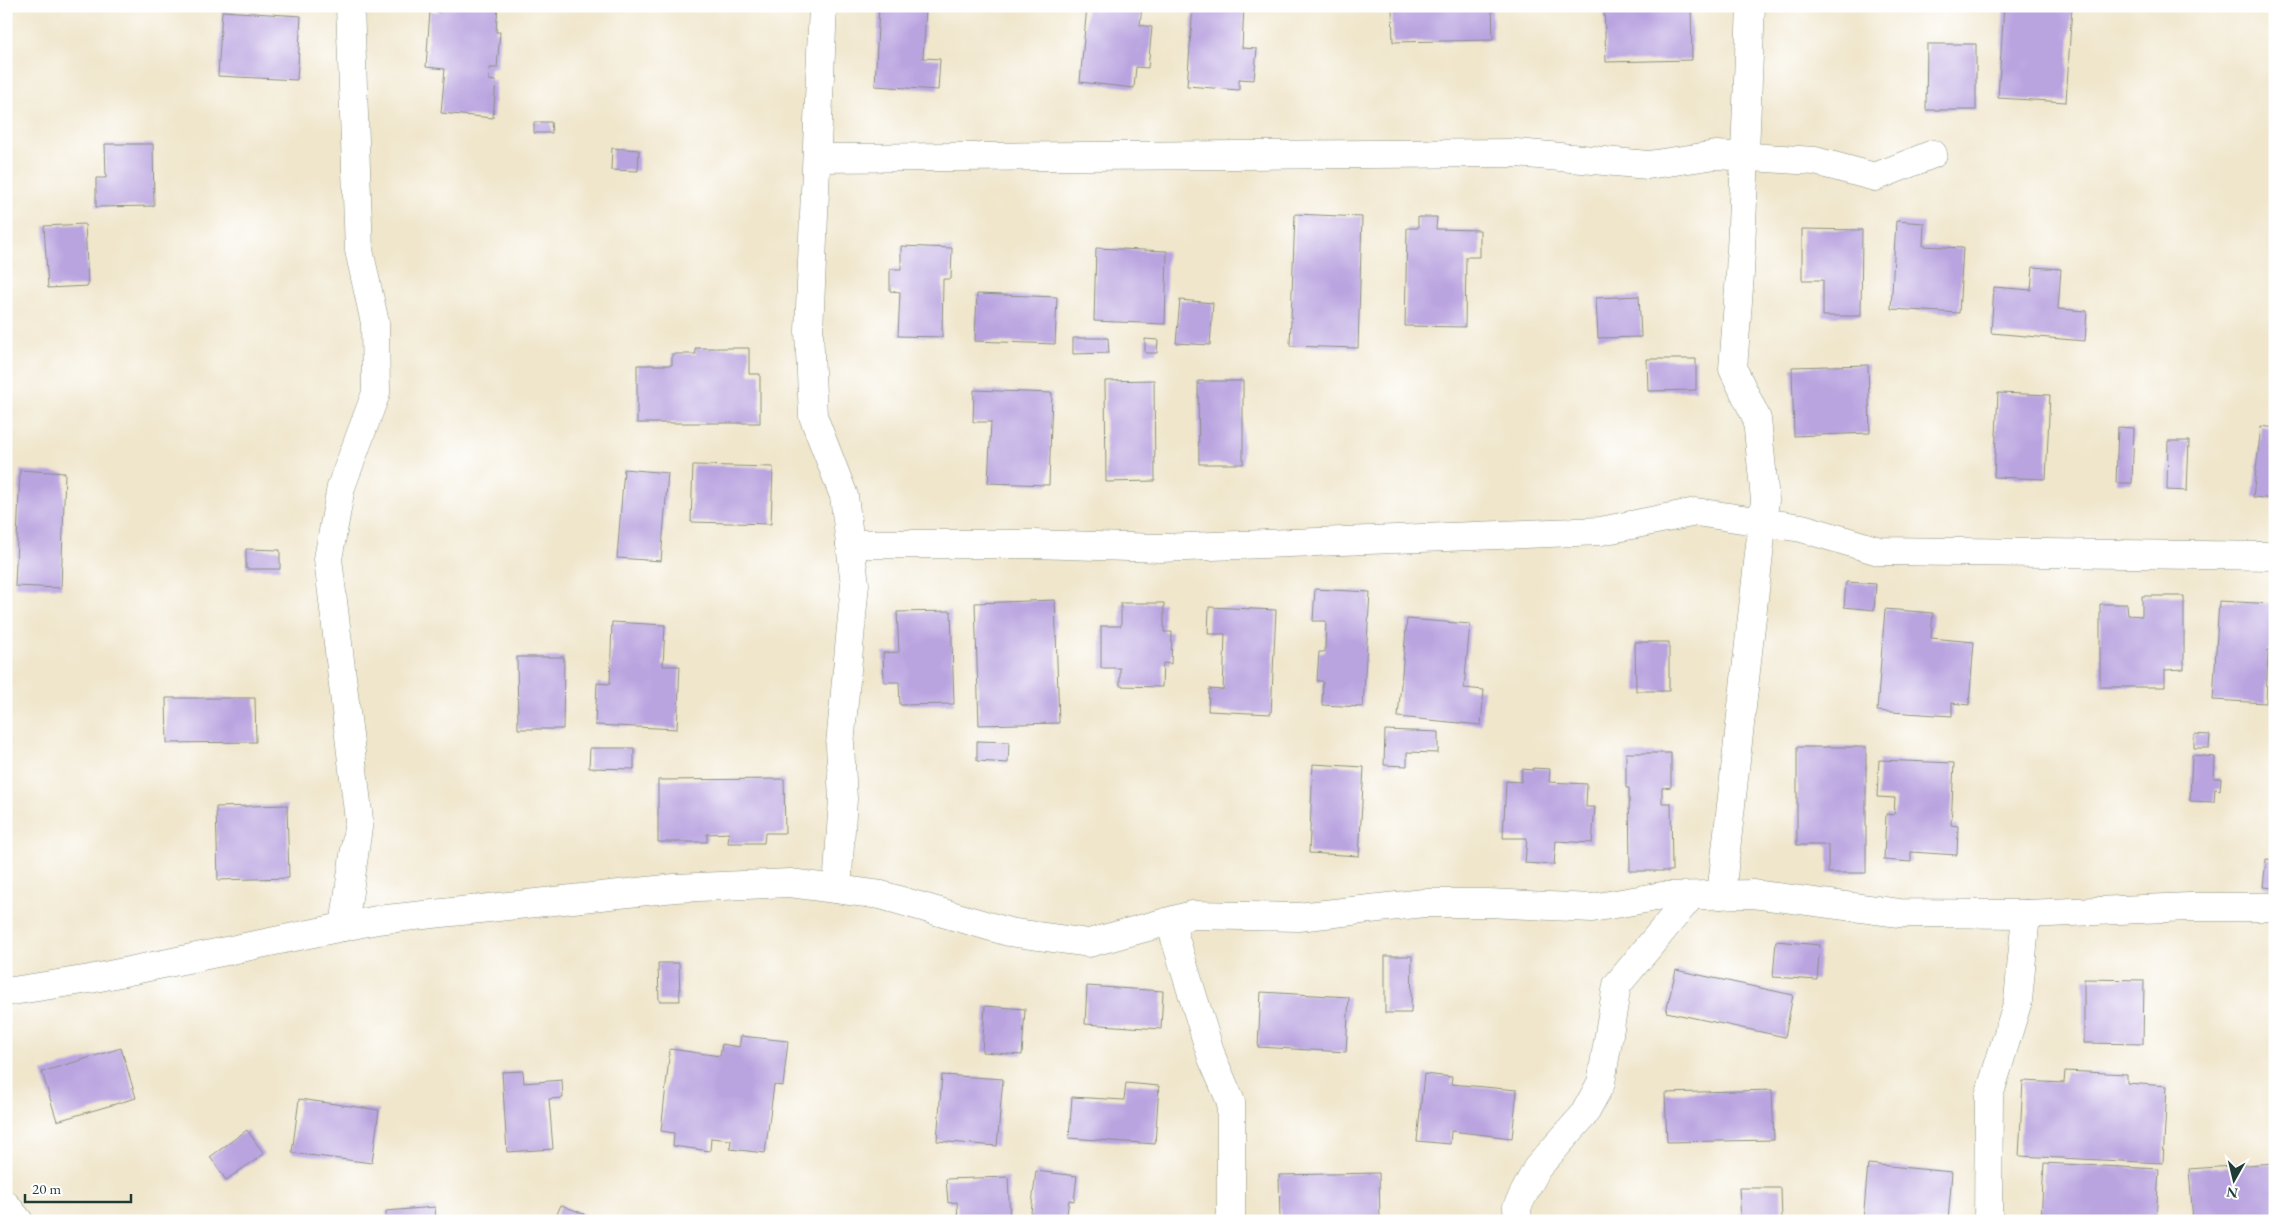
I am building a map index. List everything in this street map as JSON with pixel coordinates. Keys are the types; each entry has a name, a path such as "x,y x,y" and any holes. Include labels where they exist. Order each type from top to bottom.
{"street":[{"path":"344,927 359,820 328,559 341,487 376,393 375,323 359,250 350,6"},
{"path":"823,6 809,331 813,416 844,496 855,584 840,746 843,798 837,889"},
{"path":"1721,895 1764,500 1757,418 1733,368 1740,274 1751,6"},
{"path":"817,158 1516,153 1648,165 1716,155 1815,161 1875,177 1933,154"},
{"path":"850,544 1033,544 1160,548 1601,531 1696,512 1802,528 1878,551 2275,556"},
{"path":"6,992 90,979 376,920 675,888 790,882 881,895 1010,932 1089,943 1192,916 1298,917 1424,903 1488,903 1592,908 1662,896 1753,894 1899,913 2026,914 2189,907 2275,907"},
{"path":"1518,1221 1517,1207 1537,1168 1583,1116 1601,1083 1617,985 1692,896"},
{"path":"1988,1221 1989,1096 2018,1001 2026,914"},
{"path":"1170,922 1212,1058 1232,1102 1231,1221"},
{"path":"6,1204 19,1221"}],"building":[{"path":"439,6 498,6 496,32 500,32 497,68 490,68 489,80 496,81 493,118 441,113 445,69 426,67 430,11 439,12"},
{"path":"879,6 926,8 923,58 940,59 938,90 875,86"},
{"path":"1087,6 1142,6 1140,25 1152,27 1148,68 1136,67 1134,88 1080,82"},
{"path":"1193,6 1244,6 1242,48 1257,49 1254,80 1239,79 1239,90 1187,86"},
{"path":"1392,6 1492,6 1493,40 1393,42"},
{"path":"1604,6 1691,6 1692,60 1606,62"},
{"path":"2004,6 2072,6 2066,102 1998,98"},
{"path":"222,11 301,16 297,80 218,76"},
{"path":"1927,44 1976,44 1976,110 1926,110"},
{"path":"534,122 551,122 552,133 534,133"},
{"path":"105,144 153,144 154,206 96,207 96,178 106,178"},
{"path":"612,148 639,150 638,171 611,170"},
{"path":"1295,214 1362,217 1358,348 1290,346"},
{"path":"1418,217 1437,217 1436,229 1480,230 1480,257 1466,257 1465,327 1405,326 1407,228 1418,228"},
{"path":"1896,221 1924,223 1923,246 1963,248 1959,313 1891,309"},
{"path":"85,224 88,286 48,288 44,226"},
{"path":"1802,229 1862,230 1861,316 1823,316 1823,280 1802,280"},
{"path":"901,246 952,248 951,279 943,279 942,337 898,336 900,292 890,291 890,269 901,269"},
{"path":"1096,248 1167,251 1165,324 1094,321"},
{"path":"2033,267 2061,269 2058,309 2087,311 2085,341 1991,333 1994,287 2031,290"},
{"path":"977,294 1057,297 1055,344 975,341"},
{"path":"1639,296 1641,337 1598,338 1596,298"},
{"path":"1180,300 1213,303 1210,345 1176,343"},
{"path":"1073,338 1108,338 1109,353 1073,354"},
{"path":"1145,339 1158,340 1157,353 1145,353"},
{"path":"695,348 749,348 749,374 760,374 760,423 637,423 637,365 672,365 672,354 696,354"},
{"path":"1647,359 1696,359 1696,390 1648,391"},
{"path":"1868,365 1870,433 1794,436 1792,367"},
{"path":"1154,380 1155,481 1106,482 1105,381"},
{"path":"1198,381 1243,381 1243,464 1199,464"},
{"path":"974,390 1052,393 1049,485 988,483 991,422 973,422"},
{"path":"1998,393 2050,395 2046,479 1994,477"},
{"path":"2261,426 2275,428 2275,499 2253,497"},
{"path":"2118,427 2134,428 2132,483 2116,483"},
{"path":"2168,441 2189,441 2187,491 2167,490"},
{"path":"693,465 773,467 771,524 691,522"},
{"path":"624,469 668,473 661,561 617,558"},
{"path":"20,470 65,473 61,588 15,586"},
{"path":"246,549 280,550 280,569 246,569"},
{"path":"1846,582 1876,584 1874,610 1844,607"},
{"path":"1315,589 1370,592 1363,707 1322,705 1323,681 1317,681 1319,652 1325,652 1326,621 1313,621"},
{"path":"2142,596 2184,596 2184,669 2165,670 2165,687 2100,687 2100,604 2127,604 2128,615 2142,616"},
{"path":"1055,600 1059,723 979,725 975,603"},
{"path":"2219,601 2275,604 2275,650 2268,650 2266,703 2213,700"},
{"path":"1121,603 1164,603 1164,632 1172,632 1171,664 1163,663 1162,687 1120,686 1120,668 1101,668 1101,626 1121,626"},
{"path":"1209,607 1276,610 1271,714 1208,711 1209,689 1223,690 1225,634 1208,634"},
{"path":"1885,609 1933,613 1931,638 1974,642 1969,705 1952,703 1952,716 1877,711"},
{"path":"951,611 954,704 900,705 899,682 884,682 883,653 899,652 897,612"},
{"path":"1407,619 1470,624 1464,688 1484,690 1481,725 1398,717"},
{"path":"612,622 665,625 663,666 680,666 677,729 595,725 597,683 610,684"},
{"path":"1635,642 1669,642 1669,691 1636,691"},
{"path":"517,657 564,657 563,729 518,729"},
{"path":"166,698 255,698 256,742 167,743"},
{"path":"1385,730 1438,732 1438,753 1407,752 1407,766 1384,765"},
{"path":"2194,734 2210,735 2209,748 2194,748"},
{"path":"977,741 1009,742 1008,763 977,761"},
{"path":"1797,747 1866,747 1866,873 1828,873 1828,845 1797,845"},
{"path":"590,748 634,748 634,769 589,768"},
{"path":"1626,753 1671,753 1671,787 1662,788 1662,803 1671,803 1672,871 1630,871 1629,788 1626,788"},
{"path":"2192,755 2215,757 2214,778 2221,778 2220,790 2215,789 2214,802 2190,801"},
{"path":"1879,760 1954,763 1951,825 1958,826 1957,855 1911,852 1911,862 1884,860 1886,814 1894,815 1895,798 1877,797"},
{"path":"1313,764 1364,767 1359,856 1309,853"},
{"path":"1533,768 1550,769 1549,782 1587,784 1586,807 1595,807 1592,843 1556,841 1554,865 1525,863 1527,838 1503,838 1506,781 1521,782 1522,769 1533,770"},
{"path":"784,779 785,833 765,833 764,843 728,843 729,833 707,834 707,842 658,842 658,780"},
{"path":"287,805 289,878 218,880 216,807"},
{"path":"2266,859 2275,860 2275,888 2263,887"},
{"path":"1776,941 1820,945 1817,980 1773,977"},
{"path":"1385,956 1412,956 1411,1013 1385,1013"},
{"path":"658,963 679,963 680,1001 659,1001"},
{"path":"1676,970 1793,995 1785,1037 1666,1012"},
{"path":"2084,979 2144,980 2143,1044 2084,1043"},
{"path":"1087,986 1163,991 1161,1029 1085,1024"},
{"path":"1261,992 1349,997 1346,1052 1258,1047"},
{"path":"985,1006 1025,1009 1022,1055 982,1052"},
{"path":"741,1036 788,1041 783,1086 774,1085 765,1153 730,1149 731,1140 711,1138 710,1151 673,1146 674,1133 661,1131 670,1049 720,1056 722,1044 739,1047"},
{"path":"121,1048 136,1098 57,1121 42,1072"},
{"path":"523,1071 524,1083 562,1080 563,1098 549,1099 553,1149 507,1152 502,1072"},
{"path":"2065,1071 2127,1074 2127,1083 2167,1086 2163,1163 2019,1156 2023,1081 2064,1083"},
{"path":"1424,1074 1452,1077 1451,1084 1517,1090 1512,1138 1451,1131 1450,1144 1417,1141"},
{"path":"942,1075 1003,1079 997,1146 937,1141"},
{"path":"1126,1083 1159,1086 1155,1144 1069,1138 1072,1097 1124,1100"},
{"path":"1772,1090 1774,1140 1667,1142 1665,1093"},
{"path":"299,1099 379,1110 372,1163 292,1153"},
{"path":"247,1130 264,1154 226,1180 210,1157"},
{"path":"2044,1163 2159,1169 2156,1221 2041,1221"},
{"path":"2275,1163 2275,1221 2193,1221 2189,1169"},
{"path":"1868,1164 1952,1172 1948,1221 1863,1221"},
{"path":"1036,1171 1077,1176 1074,1201 1069,1200 1066,1221 1030,1221"},
{"path":"1379,1173 1380,1221 1280,1221 1279,1175"},
{"path":"1008,1177 1010,1221 958,1221 957,1202 948,1203 946,1179"},
{"path":"1739,1188 1781,1188 1782,1221 1741,1221"},
{"path":"561,1205 584,1214 581,1221 554,1221"},
{"path":"435,1207 436,1221 386,1221 386,1211"}]}
